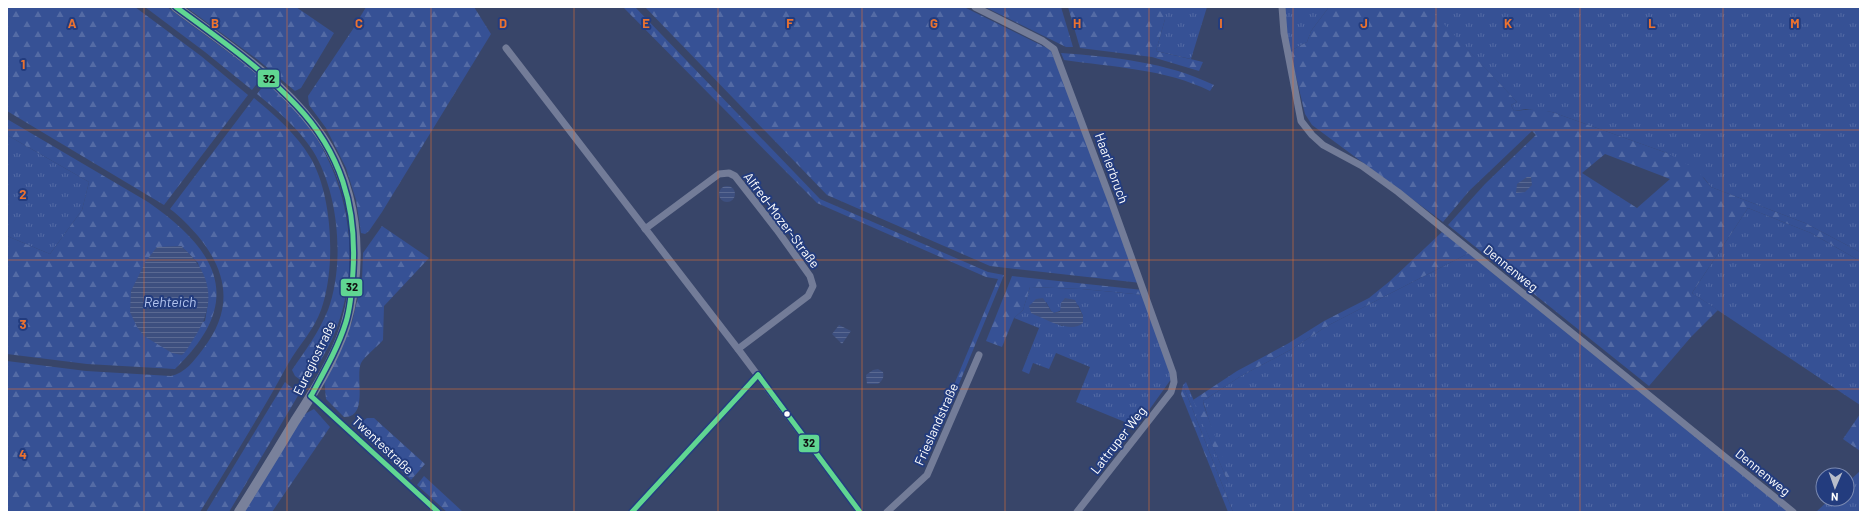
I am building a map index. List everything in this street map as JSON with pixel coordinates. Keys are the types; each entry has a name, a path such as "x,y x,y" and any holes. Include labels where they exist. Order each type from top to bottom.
{"main road":[{"name":"Euregiostraße","path":"176,7 255,67 287,96 314,125 328,146 348,192 354,219 356,251 351,300 344,327 333,355 311,396 239,512"}],"street":[{"name":"Haarlerbruch","path":"975,7 1049,44 1057,55 1113,205 1173,373 1174,382"},
{"name":"Dennenweg","path":"1282,7 1284,33 1298,115 1312,135 1323,145 1362,166 1398,192 1793,512"},
{"path":"506,48 758,375 860,512"},
{"name":"Alfred-Mozer-Straße","path":"645,228 719,174 729,173 735,176 755,201 810,276 813,286 808,296 738,349"},
{"name":"Frieslandstraße","path":"887,512 927,475 979,356"},
{"path":"632,512 758,375"},
{"name":"Lattruper Weg","path":"1077,512 1171,392 1174,382"},
{"name":"Twentestraße","path":"311,396 438,512"}],"green space":[{"path":"7,7 135,7 201,56 248,95 164,205 7,111"},
{"path":"145,7 167,7 262,77 252,90 205,52"},
{"path":"186,7 296,7 334,33 301,88 295,91 258,60"},
{"path":"366,7 474,7 491,34 382,212 369,231 365,234 361,233 356,200 346,168 326,128 309,105 308,96"},
{"path":"623,7 635,7 820,199 988,272 1004,275 940,430 936,428 998,279 986,277 817,203"},
{"path":"645,7 964,7 1051,50 1141,283 990,266 827,195"},
{"path":"985,7 1061,7 1073,47 1066,47"},
{"path":"1068,7 1165,7 1165,19 1156,51 1203,62 1199,71 1152,57 1080,48"},
{"path":"1165,7 1207,7 1191,59 1156,51 1165,19"},
{"path":"1285,7 1329,7 1311,31 1307,42 1290,51 1285,27"},
{"path":"1329,7 1428,7 1517,102 1511,105 1514,111 1535,109 1552,112 1667,153 1696,169 1711,187 1805,223 1860,252 1860,261 1811,233 1748,208 1692,293 1718,310 1691,337 1649,386 1448,225 1485,184 1536,135 1532,131 1469,191 1443,222 1312,125 1305,114 1290,51 1307,42 1311,31","holes":["1605,154 1670,179 1637,208 1582,173"]},
{"path":"1419,7 1860,7 1860,252 1805,223 1711,187 1704,178 1667,153 1552,112 1526,109 1514,111 1511,105 1517,102 1428,8"},
{"path":"1061,53 1101,56 1139,62 1177,71 1214,85 1210,91 1157,73 1064,60"},
{"path":"267,81 307,124 326,154 344,205 348,231 350,258 348,285 342,311 333,337 306,384 295,376 292,370 316,334 328,310 336,272 338,251 337,229 329,187 322,168 313,151 280,113 257,94"},
{"path":"254,98 285,125 299,141 310,157 318,173 324,191 330,232 329,274 321,310 310,331 292,357 200,512 7,512 7,361 86,371 171,376 181,372 189,366 213,335 223,306 221,278 216,264 198,236 170,209"},
{"path":"7,119 148,202 173,221 192,240 207,259 215,279 216,300 210,322 197,345 175,369 87,364 7,354 7,236 50,254 82,210 89,182 7,135","holes":["181,246 198,263 208,303 205,321 156,342 144,336"]},
{"path":"7,135 89,182 82,210 50,254 7,236"},
{"path":"1748,208 1811,233 1860,261 1860,405 1692,293"},
{"path":"382,226 429,258 384,306 383,340 361,363 359,404 352,416 344,417 326,399 324,379 352,322 362,280 363,253"},
{"path":"1442,232 1469,253 1327,326 1292,349 1241,376 1203,401 1231,480 1228,482 1193,400 1237,371 1289,343 1324,321 1369,298 1390,281"},
{"path":"1469,253 1789,512 1233,512 1183,385 1186,382 1228,482 1203,401 1241,376 1292,349 1327,326"},
{"path":"1012,276 1143,290 1145,295 1082,289 1030,287 1023,310 1014,318 1002,347 986,341"},
{"path":"1030,287 1082,289 1145,295 1174,375 1137,427 1076,402 1090,367 1056,353 1049,369 1033,363 1029,374 1022,371 1039,328 1014,318 1023,310","holes":["1046,302 1051,311 1054,313 1078,305 1083,316 1062,326 1032,313"]},
{"path":"285,382 299,394 229,512 206,512"},
{"path":"1183,385 1233,512 1228,512 1181,394"},
{"path":"314,409 330,427 272,512 244,512 301,416"},
{"path":"1860,414 1860,451 1843,439"},
{"path":"367,418 374,418 425,464 411,480 360,432 361,424"},
{"path":"1860,471 1860,512 1816,512 1821,507 1855,507 1855,476"},
{"path":"424,476 463,512 447,512 417,485"}],"water":[{"path":"1527,177 1531,177 1532,185 1525,192 1516,193 1517,184"},
{"path":"727,186 733,188 735,194 733,200 727,202 721,200 719,194 721,188"},
{"name":"Rehteich","path":"181,246 199,266 208,288 207,310 203,322 188,348 182,355 172,353 144,336 137,327 130,312 131,291 146,261 157,247"},
{"path":"1043,298 1051,311 1054,313 1060,312 1061,303 1065,298 1075,300 1083,316 1083,323 1072,327 1065,326 1050,322 1031,313 1029,306 1036,299"},
{"path":"839,325 851,331 842,344 832,334"},
{"path":"878,369 883,372 882,380 878,384 867,384 866,375 873,370"}],"transit line":[{"name":"32","path":"176,7 253,65 296,105 312,123 324,142 335,161 343,182 349,203 354,247 350,303 348,316 339,341 311,396"},
{"name":"32","path":"758,375 860,512"},
{"name":"32","path":"632,512 758,375"},
{"name":"32","path":"311,396 438,512"}]}
